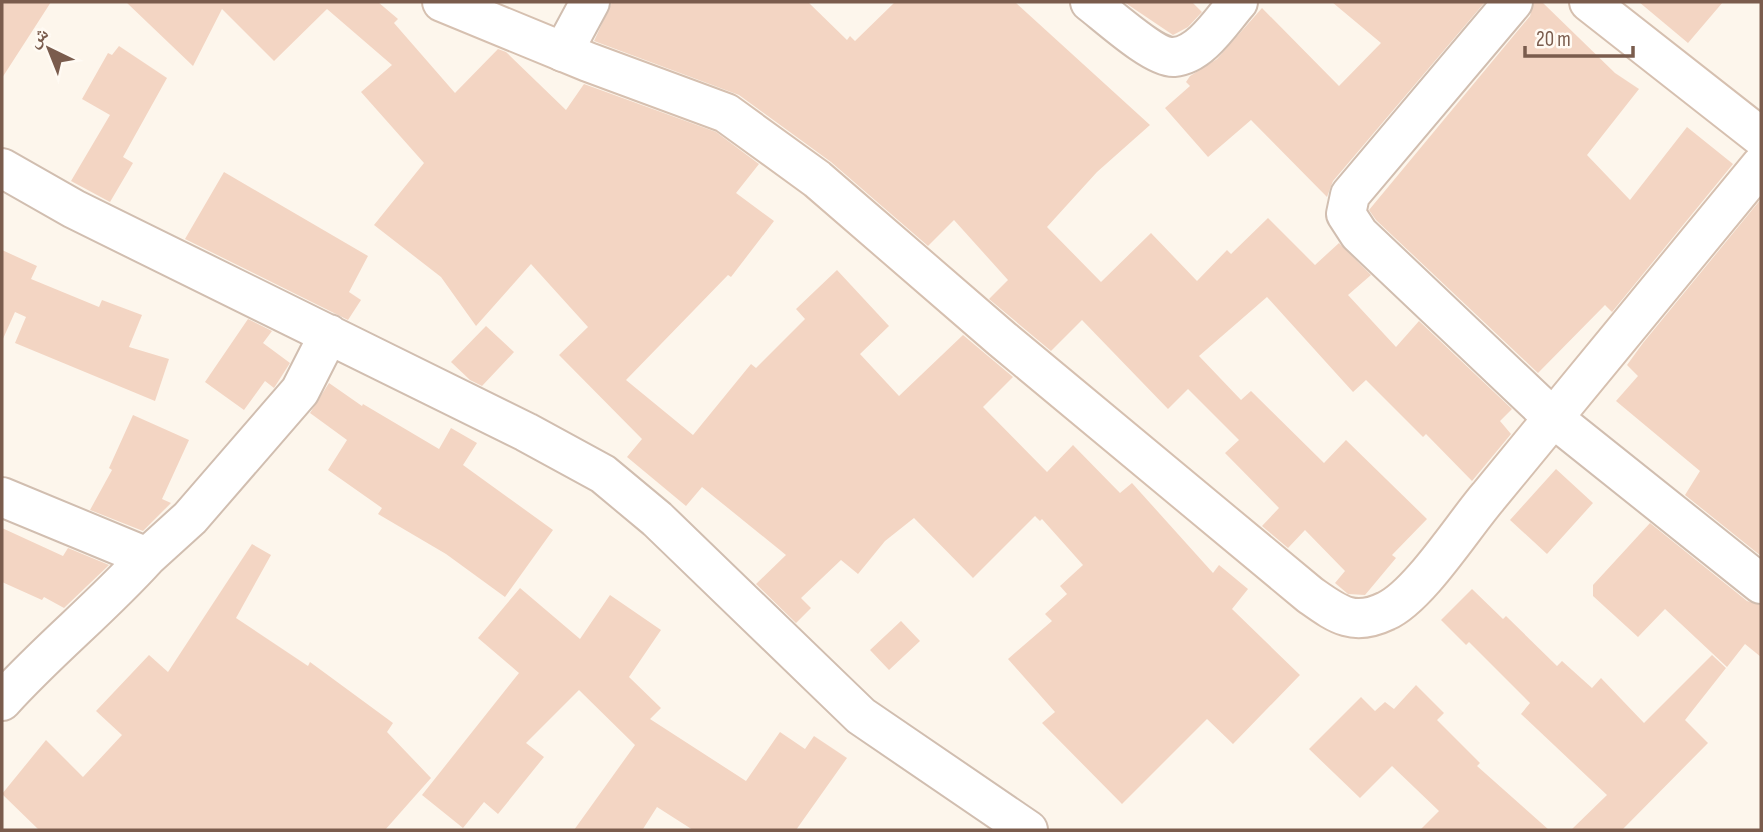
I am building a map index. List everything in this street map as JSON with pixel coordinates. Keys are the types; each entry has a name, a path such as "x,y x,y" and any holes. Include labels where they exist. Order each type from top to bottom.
{"street":[{"path":"442,2 563,52 726,113 817,179 1157,469 1310,595 1340,616 1364,619 1389,611 1419,584 1552,417 1761,166"},
{"path":"563,52 590,2"},
{"path":"1090,2 1132,34 1162,54 1173,58 1188,53 1204,41 1238,2"},
{"path":"1513,2 1350,195 1346,214 1359,234 1552,417 1761,584"},
{"path":"1589,2 1761,137"},
{"path":"2,168 74,209 526,432 603,474 657,519 861,716 1028,830"},
{"path":"2,701 39,660 107,600 146,557 190,518 248,453 300,391 329,334"},
{"path":"2,498 146,557"}],"building":[{"path":"2,2 51,2 2,78"},
{"path":"126,2 378,2 398,19 394,23 455,93 498,49 506,52 566,110 584,84 716,132 759,164 736,193 774,221 731,277 728,275 626,380 693,435 751,364 756,368 805,319 796,309 837,270 889,326 860,354 899,396 963,335 1013,377 983,407 1047,472 1073,445 1120,493 1132,483 1213,573 1219,565 1248,589 1232,609 1300,675 1233,744 1207,719 1122,804 1042,723 1055,712 1008,659 1052,621 1045,614 1067,594 1060,586 1083,565 1042,519 1040,521 1035,516 973,578 914,518 885,541 858,574 841,560 801,598 811,608 796,623 756,584 786,555 702,487 686,506 627,457 642,439 559,355 588,327 531,264 476,326 441,277 374,225 424,163 361,92 392,65 327,9 274,61 222,9 193,66"},
{"path":"612,2 808,2 847,40 850,36 855,41 895,2 1015,2 1150,125 1097,172 1047,227 1101,282 1151,233 1197,281 1227,250 1231,254 1268,218 1315,265 1339,243 1371,275 1348,295 1396,347 1419,321 1512,409 1500,421 1511,434 1472,481 1426,434 1423,437 1366,380 1353,392 1267,297 1199,356 1241,400 1251,391 1324,463 1346,440 1427,519 1392,555 1396,558 1365,595 1348,594 1335,583 1345,571 1305,530 1288,548 1262,526 1279,508 1225,453 1239,440 1188,389 1168,409 1082,320 1051,351 989,299 1008,280 954,220 928,246 831,162 739,95 594,41"},
{"path":"1124,2 1192,2 1202,12 1188,27 1173,35"},
{"path":"1332,2 1485,2 1333,181 1327,197 1251,120 1208,157 1165,108 1190,86 1186,82 1190,76 1217,59 1262,8 1339,86 1381,43"},
{"path":"1534,2 1542,2 1615,73 1639,89 1587,155 1630,200 1687,127 1733,164 1612,312 1605,305 1538,373 1376,220 1369,210 1530,16"},
{"path":"1639,2 1723,2 1688,43"},
{"path":"119,46 167,78 123,157 133,163 110,202 71,181 110,115 82,99 108,53 112,55"},
{"path":"224,172 368,256 349,292 361,300 348,320 185,239"},
{"path":"1761,199 1761,556 1685,495 1700,471 1616,401 1638,376 1627,365"},
{"path":"2,250 37,266 31,279 99,307 102,300 142,315 129,347 169,359 155,401 15,343 26,317 15,312 2,341"},
{"path":"248,319 272,331 263,343 290,363 274,388 265,381 244,410 205,382"},
{"path":"486,326 514,352 482,386 470,380 451,362"},
{"path":"329,383 362,406 363,404 439,449 451,428 477,443 463,465 553,530 505,597 446,554 378,514 382,508 328,470 347,440 310,413"},
{"path":"133,415 189,440 162,499 171,503 143,531 90,510 112,470 109,468"},
{"path":"1556,469 1593,503 1547,554 1510,520"},
{"path":"1650,523 1747,601 1761,605 1761,657 1745,644 1727,667 1665,609 1638,637 1593,596 1593,585"},
{"path":"2,528 63,556 68,548 109,565 64,608 44,597 42,600 2,582"},
{"path":"252,544 271,555 236,618 308,666 310,662 393,723 387,732 431,778 385,830 39,830 2,794 46,740 83,777 122,735 96,711 149,655 168,672"},
{"path":"520,588 580,639 610,595 661,630 629,677 661,708 650,719 746,781 780,732 805,749 814,736 847,758 796,830 693,830 657,807 643,829 646,830 574,830 635,745 579,690 526,743 544,757 498,814 484,802 463,828 422,795 519,673 478,638"},
{"path":"1472,589 1503,619 1506,616 1557,666 1562,661 1592,688 1601,678 1644,723 1712,655 1726,668 1685,720 1708,743 1622,830 1571,830 1607,795 1521,714 1530,703 1469,642 1466,645 1441,620"},
{"path":"901,621 920,641 889,670 870,650"},
{"path":"1416,685 1444,713 1437,720 1480,763 1477,766 1549,830 1420,830 1439,811 1392,766 1360,798 1309,749 1361,697 1375,711 1385,702 1394,709"}]}
